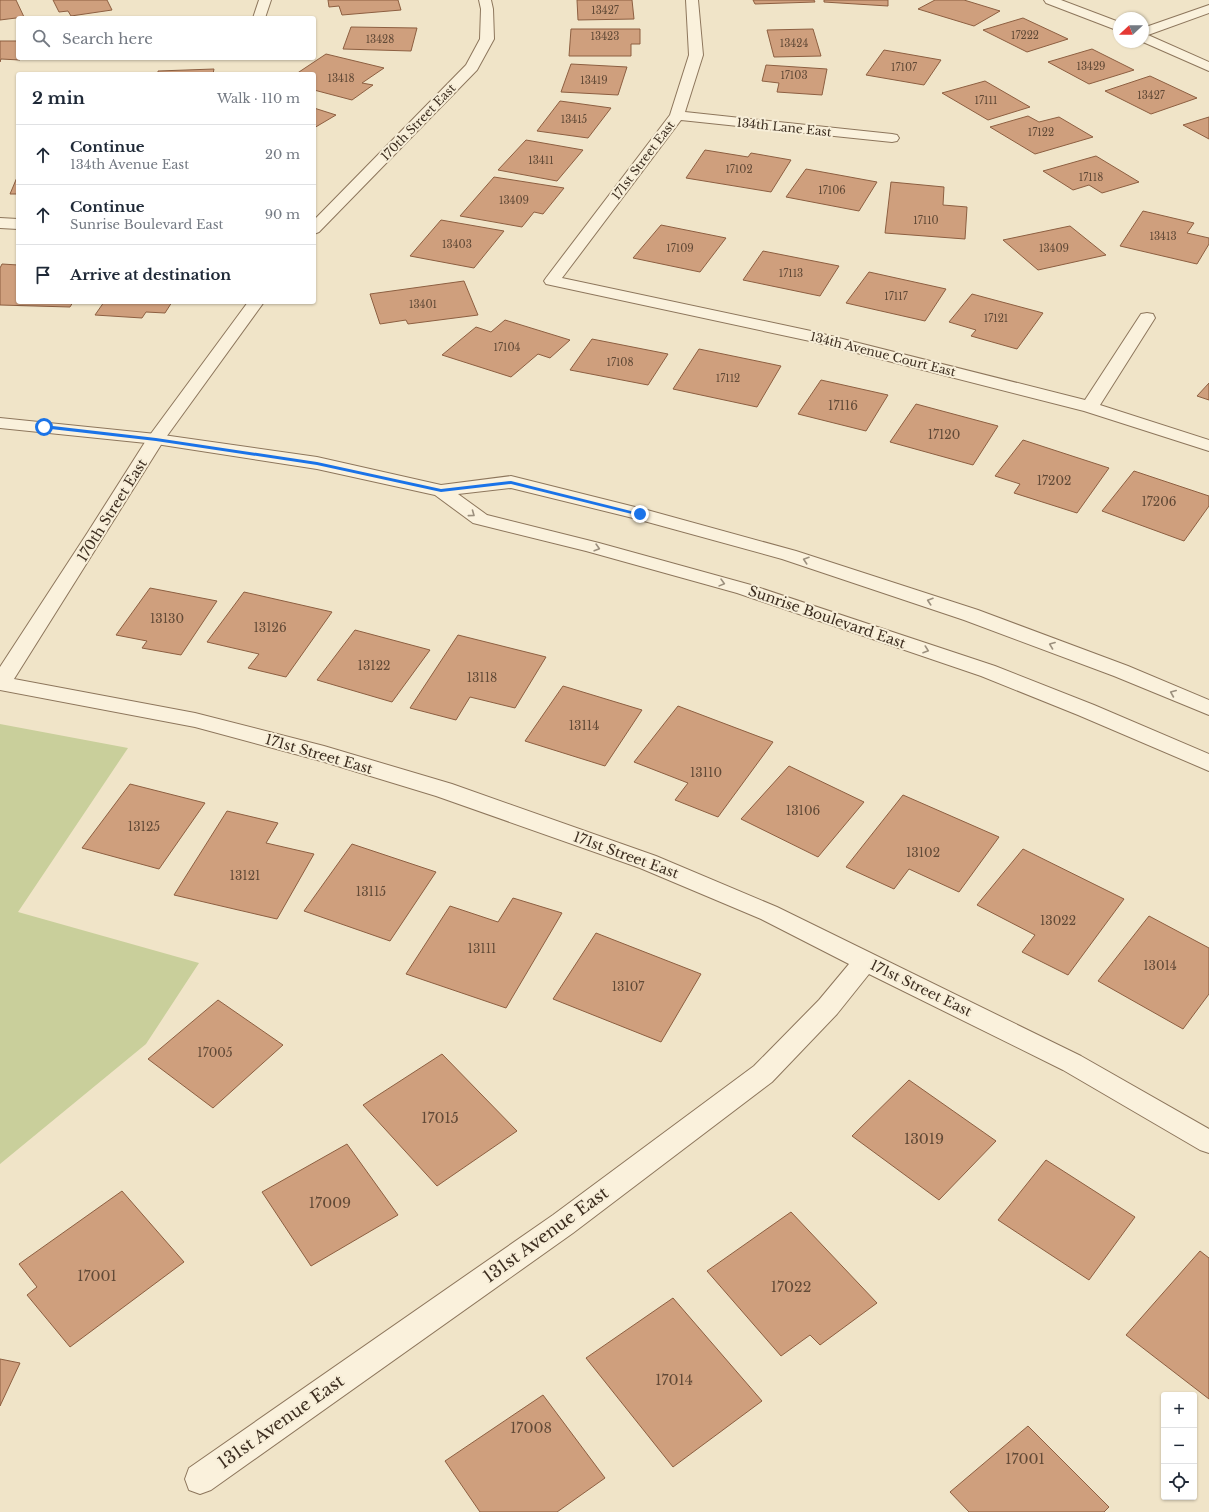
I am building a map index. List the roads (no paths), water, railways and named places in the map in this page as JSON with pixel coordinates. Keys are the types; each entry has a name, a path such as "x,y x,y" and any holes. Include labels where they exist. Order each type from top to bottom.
{"street":[{"path":"261,16 265,0"},
{"name":"170th Street East","path":"316,227 472,67 487,39 487,9 485,0"},
{"name":"171st Street East","path":"552,281 677,115 696,55 694,4 692,0"},
{"path":"1050,0 1113,25"},
{"path":"1149,30 1209,9"},
{"path":"1149,40 1209,67"},
{"name":"134th Lane East","path":"677,115 892,138"},
{"path":"0,223 16,224"},
{"name":"134th Avenue Court East","path":"552,281 811,336 1090,407 1209,446"},
{"name":"170th Street East","path":"0,683 98,532 156,439 255,304"},
{"path":"1090,407 1147,318"},
{"name":"Sunrise Boulevard East","path":"0,423 156,439 317,464 441,490 511,482 640,514 782,553 971,614 1121,671 1209,708"},
{"name":"Sunrise Boulevard East","path":"441,490 480,519 592,547 752,591 988,671 1086,710 1209,763"},
{"name":"171st Street East","path":"0,683 195,720 324,754 444,790 648,862 769,913 1072,1063 1209,1142"},
{"name":"131st Avenue East","path":"200,1479 563,1224 763,1074 828,1007 865,961"}]}
